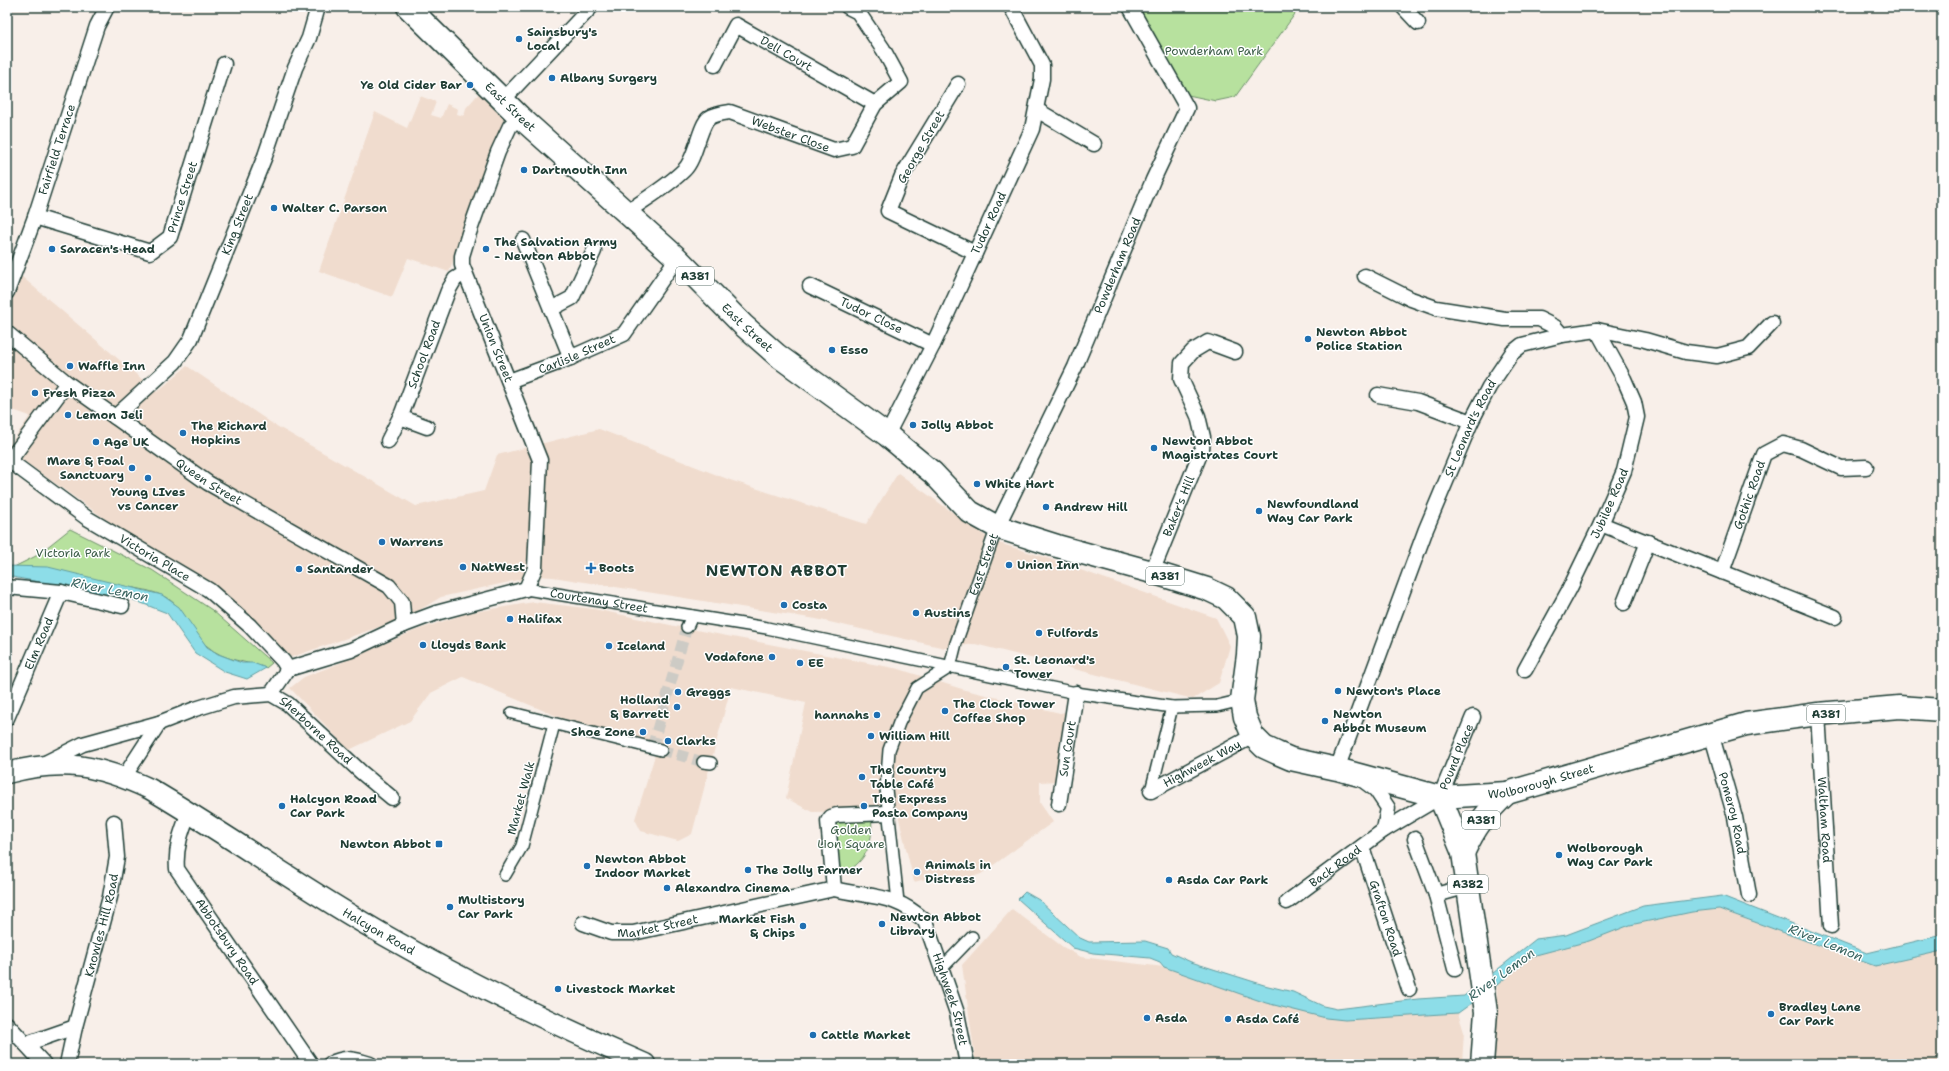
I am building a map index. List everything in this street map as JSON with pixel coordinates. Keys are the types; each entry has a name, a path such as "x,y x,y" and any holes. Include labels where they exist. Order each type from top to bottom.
{"main road":[{"name":"East Street","path":"408,7 520,117 677,258 744,325 777,355 887,435 933,473 970,512 997,527"},
{"name":"A381","path":"997,527 1057,546 1152,572 1207,590 1226,598 1245,617 1249,636 1242,700"},
{"name":"Wolborough Street","path":"1242,700 1245,717 1253,736 1264,747 1291,759 1345,771 1440,797 1507,793 1746,724 1818,714 1899,707 1942,710"},
{"name":"Halcyon Road","path":"7,773 42,765 93,768 124,777 150,789 189,812 384,935 452,973 548,1020 646,1064"},
{"name":"A381","path":"1463,853 1473,831 1486,812 1507,793"},
{"name":"A382","path":"1440,797 1463,853 1486,1012 1482,1064"}],"street":[{"name":"Fairfield Terrace","path":"7,292 35,217 97,26 107,7"},
{"name":"King Street","path":"115,417 175,362 191,339 265,156 295,68 309,38 318,7"},
{"path":"503,100 591,7"},
{"name":"Webster Close","path":"626,213 685,169 698,145 704,125 708,119 715,115 730,112 834,150 852,146 875,104 901,82 883,49 858,12 848,7"},
{"name":"Tudor Road","path":"887,435 934,345 1032,129 1042,79 1042,65 1011,7"},
{"name":"Powderham Road","path":"997,527 1075,367 1153,180 1187,108 1130,7"},
{"path":"1403,7 1418,23"},
{"name":"Dell Court","path":"715,65 736,25 875,104"},
{"name":"Prince Street","path":"35,217 150,252 170,237 224,64"},
{"name":"George Street","path":"958,84 902,176 888,211 975,254"},
{"path":"1037,110 1094,144"},
{"name":"Union Street","path":"520,117 510,126 498,152 474,218 462,256 462,265 540,460 535,568 526,589"},
{"path":"523,240 571,358"},
{"path":"551,309 572,298 594,251"},
{"name":"Carlisle Street","path":"509,381 571,358 624,334 677,258"},
{"name":"School Road","path":"388,442 400,417 448,291 455,279 465,273"},
{"path":"1365,276 1411,299 1436,308 1505,319 1539,319 1555,327 1562,335"},
{"name":"Tudor Close","path":"810,286 934,345"},
{"name":"St Leonard's Road","path":"1345,771 1426,529 1471,422 1489,387 1512,353 1522,344 1562,335 1597,330 1645,340 1686,352 1717,356 1748,348 1772,323"},
{"name":"Jubilee Road","path":"1525,670 1568,590 1601,524 1624,472 1637,417 1634,402 1624,379 1597,330"},
{"name":"Queen Street","path":"7,333 66,383 208,483 389,586 402,602 404,625"},
{"name":"Baker's Hill","path":"1152,572 1202,449 1204,437 1198,416 1181,379 1182,363 1193,351 1208,342 1235,352"},
{"path":"8,462 66,383"},
{"path":"1378,395 1418,402 1471,422"},
{"path":"400,417 427,427"},
{"name":"Gothic Road","path":"1722,572 1764,454 1783,444 1801,449 1841,468 1866,467"},
{"name":"Victoria Place","path":"8,462 87,518 209,590 250,626 283,661 288,669"},
{"path":"1601,524 1835,617"},
{"name":"East Street","path":"950,667 956,643 997,527"},
{"path":"1624,603 1648,542"},
{"path":"7,587 61,592 122,606"},
{"name":"Courtenay Street","path":"288,669 351,650 404,625 436,613 526,589 767,628 950,667"},
{"name":"Elm Road","path":"7,718 61,592"},
{"path":"687,627 692,616"},
{"path":"898,902 886,789 889,750 899,723 917,688 950,667 1076,693 1172,707 1217,706 1242,700"},
{"path":"271,694 288,669"},
{"name":"Sun Court","path":"1059,804 1076,693"},
{"name":"Sherborne Road","path":"42,765 83,744 158,723 194,709 234,698 271,694 288,704 361,772 392,798"},
{"path":"1151,791 1172,707"},
{"path":"512,713 655,749"},
{"name":"Waltham Road","path":"1818,714 1831,926"},
{"name":"Pound Place","path":"1440,797 1473,717"},
{"path":"124,777 158,723"},
{"name":"Market Walk","path":"505,875 522,846 554,724"},
{"name":"Pomeroy Road","path":"1711,733 1735,817 1749,895"},
{"name":"Highweek Way","path":"1151,791 1253,736"},
{"path":"1345,771 1376,790 1388,808 1384,830"},
{"name":"Back Road","path":"1286,902 1384,830 1440,797"},
{"name":"Abbotsbury Road","path":"189,812 180,836 176,857 176,869 311,1064"},
{"path":"834,890 828,821 831,817 837,814 889,813"},
{"name":"Knowles Hill Road","path":"67,1064 75,1027 110,897 117,857 114,822"},
{"path":"1415,839 1436,895 1455,970"},
{"name":"Grafton Road","path":"1362,847 1409,989"},
{"path":"1436,895 1468,886"},
{"name":"Market Street","path":"583,923 611,933 633,933 834,890 853,894 879,896 898,902"},
{"name":"Highweek Street","path":"898,902 914,911 925,921 957,1013 966,1064"},
{"path":"942,968 972,937"},
{"path":"7,1024 44,1064"},
{"path":"26,1044 75,1027"},
{"path":"330,1064 339,1059 348,1058 370,1064"}],"shaded area":[{"path":"481,91 505,116 449,272 408,258 392,297 319,271 375,112 407,128 420,96 436,102 431,115 441,118 447,104 458,109 457,114 464,116 466,108"},
{"path":"7,264 157,392 187,366 273,424 416,506 484,491 497,455 599,429 730,480 866,524 898,473 992,541 1041,556 1216,618 1230,646 1219,683 1193,699 975,644 945,648 816,619 553,577 536,576 441,597 408,617 286,659 253,624 7,449 30,416 7,408"},
{"path":"534,602 594,609 899,669 965,690 1060,713 1066,712 1057,781 1040,782 1040,803 1053,822 981,874 969,878 950,875 938,876 914,882 897,810 812,812 786,798 806,703 731,687 692,834 678,841 641,831 635,819 657,749 559,717 463,677 431,693 410,721 349,750 290,688 304,677 343,662 414,631 468,613"},
{"path":"1012,909 1063,947 1081,957 1164,967 1266,1003 1345,1020 1458,1013 1464,1032 1462,1064 976,1064 962,965"},
{"path":"1719,909 1875,966 1942,951 1942,1064 1495,1064 1497,985 1532,956 1589,941 1630,925 1692,912"}],"green space":[{"name":"Powderham Park","path":"1137,7 1300,7 1235,97 1216,101 1188,95"},
{"name":"Victoria Park","path":"70,529 152,570 212,610 272,663 266,668 228,658 214,651 201,640 181,611 169,599 156,593 95,580 14,567 36,556"},
{"name":"Golden Lion Square","path":"871,815 871,836 865,853 860,861 853,867 835,876 832,820"}],"water":[{"name":"River Lemon","path":"7,566 48,567 162,595 179,607 207,647 218,654 242,663 253,663 266,668 247,679 225,672 195,653 167,613 131,599 7,576"},
{"name":"River Lemon","path":"1025,892 1039,900 1080,938 1089,942 1145,941 1168,948 1171,953 1191,962 1264,985 1293,992 1323,1006 1337,1009 1418,999 1464,996 1536,939 1566,935 1643,906 1722,896 1867,953 1942,935 1942,951 1875,966 1719,909 1692,912 1630,925 1589,941 1532,956 1497,985 1458,1013 1345,1020 1326,1018 1266,1003 1164,967 1160,962 1150,958 1093,953 1073,948 1018,899"}],"tunnel":[{"path":"652,747 687,627"},
{"path":"661,750 703,762"}],"place":[{"name":"Sainsbury's Local","path":"519,39"},
{"name":"Albany Surgery","path":"552,78"},
{"name":"Ye Old Cider Bar","path":"470,85"},
{"name":"Dartmouth Inn","path":"524,170"},
{"name":"Walter C. Parson","path":"274,208"},
{"name":"Saracen's Head","path":"52,249"},
{"name":"The Salvation Army - Newton Abbot","path":"486,249"},
{"name":"Newton Abbot Police Station","path":"1308,339"},
{"name":"Esso","path":"832,350"},
{"name":"Waffle Inn","path":"70,366"},
{"name":"Fresh Pizza","path":"35,393"},
{"name":"Lemon Jeli","path":"68,415"},
{"name":"Jolly Abbot","path":"913,425"},
{"name":"The Richard Hopkins","path":"183,433"},
{"name":"Age UK","path":"96,442"},
{"name":"Newton Abbot Magistrates Court","path":"1154,448"},
{"name":"Mare & Foal Sanctuary","path":"132,468"},
{"name":"Young LIves vs Cancer","path":"148,478"},
{"name":"White Hart","path":"977,484"},
{"name":"Andrew Hill","path":"1046,507"},
{"name":"Newfoundland Way Car Park","path":"1259,511"},
{"name":"Warrens","path":"382,542"},
{"name":"Union Inn","path":"1009,565"},
{"name":"NatWest","path":"463,567"},
{"name":"Boots","path":"591,568"},
{"name":"Santander","path":"299,569"},
{"name":"Costa","path":"784,605"},
{"name":"Austins","path":"916,613"},
{"name":"Halifax","path":"510,619"},
{"name":"Fulfords","path":"1039,633"},
{"name":"Lloyds Bank","path":"423,645"},
{"name":"Iceland","path":"609,646"},
{"name":"Vodafone","path":"772,657"},
{"name":"EE","path":"800,663"},
{"name":"St. Leonard's Tower","path":"1006,667"},
{"name":"Newton's Place","path":"1338,691"},
{"name":"Greggs","path":"678,692"},
{"name":"Holland & Barrett","path":"677,707"},
{"name":"The Clock Tower Coffee Shop","path":"945,711"},
{"name":"hannahs","path":"877,715"},
{"name":"Newton Abbot Museum","path":"1325,721"},
{"name":"Shoe Zone","path":"643,732"},
{"name":"William Hill","path":"871,736"},
{"name":"Clarks","path":"668,741"},
{"name":"The Country Table Café","path":"862,777"},
{"name":"Halcyon Road Car Park","path":"282,806"},
{"name":"The Express Pasta Company","path":"864,806"},
{"name":"Newton Abbot","path":"439,844"},
{"name":"Wolborough Way Car Park","path":"1559,855"},
{"name":"Newton Abbot Indoor Market","path":"587,866"},
{"name":"The Jolly Farmer","path":"748,870"},
{"name":"Animals in Distress","path":"917,872"},
{"name":"Asda Car Park","path":"1169,880"},
{"name":"Alexandra Cinema","path":"667,888"},
{"name":"Multistory Car Park","path":"450,907"},
{"name":"Newton Abbot Library","path":"882,924"},
{"name":"Market Fish & Chips","path":"803,926"},
{"name":"Livestock Market","path":"558,989"},
{"name":"Bradley Lane Car Park","path":"1771,1014"},
{"name":"Asda","path":"1147,1018"},
{"name":"Asda Café","path":"1228,1019"},
{"name":"Cattle Market","path":"813,1035"}],"district":[{"name":"NEWTON ABBOT","path":"777,570"}]}
